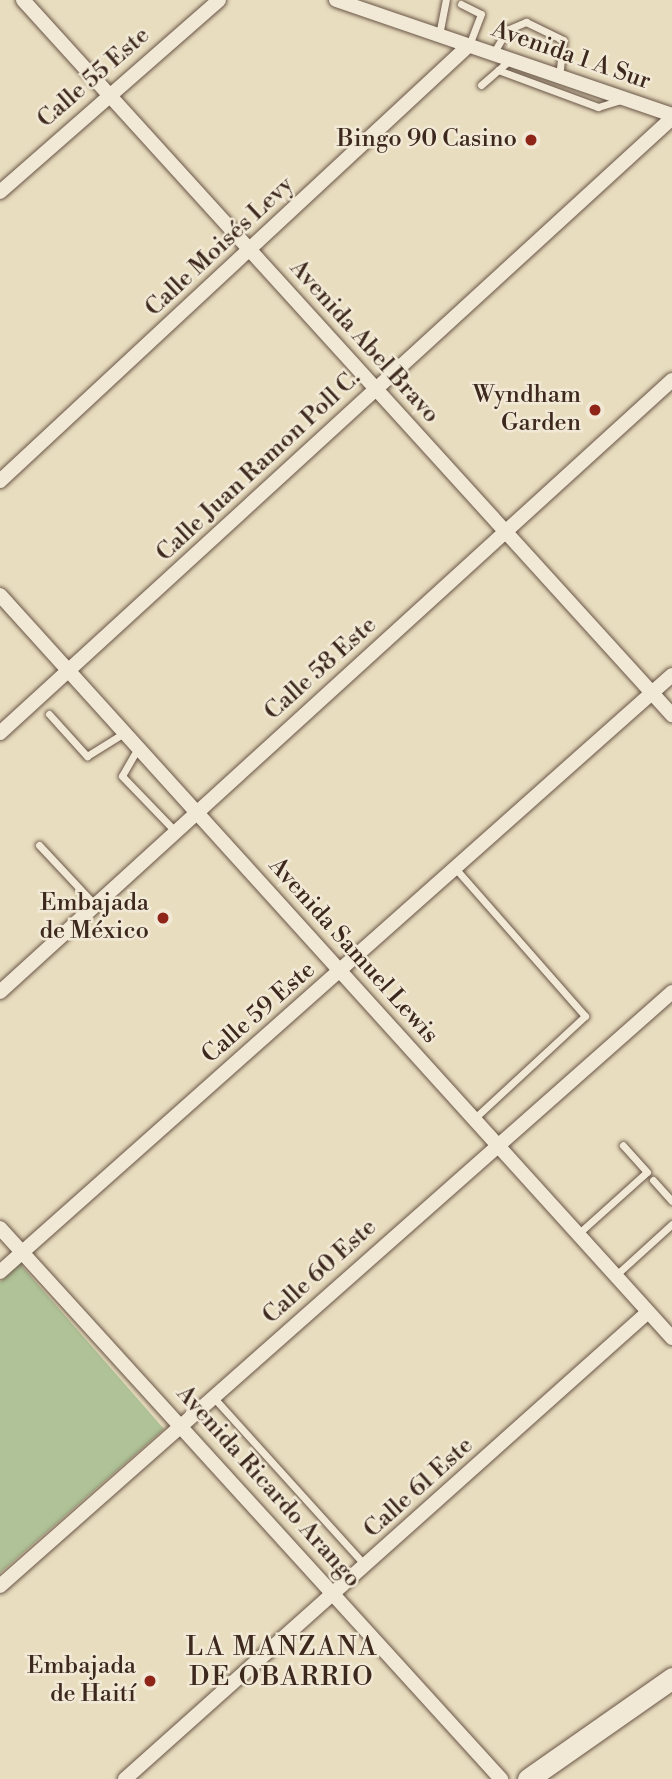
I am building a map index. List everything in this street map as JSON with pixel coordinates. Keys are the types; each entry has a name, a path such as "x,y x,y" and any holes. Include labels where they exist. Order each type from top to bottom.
{"main road":[{"path":"528,1779 672,1678"}],"street":[{"name":"Avenida Abel Bravo","path":"23,0 672,715"},
{"name":"Calle 55 Este","path":"0,191 109,93 219,0"},
{"name":"Avenida 1 A Sur","path":"336,0 364,4 439,35 672,117"},
{"name":"Calle Moisés Levy","path":"0,481 469,45"},
{"name":"Calle Juan Ramon Poll C.","path":"0,733 672,117"},
{"name":"Calle 58 Este","path":"0,992 175,831 507,534 672,380"},
{"name":"Avenida Samuel Lewis","path":"0,595 498,1142 672,1338"},
{"name":"Calle 59 Este","path":"0,1272 672,675"},
{"name":"Calle 60 Este","path":"0,1586 182,1427 498,1142 672,992"},
{"name":"Avenida Ricardo Arango","path":"0,1228 501,1779"},
{"name":"Calle 61 Este","path":"125,1779 648,1312"}],"lane":[{"path":"439,35 446,0"},
{"path":"461,4 481,14 469,45"},
{"path":"493,54 507,30 526,22 563,40 559,76"},
{"path":"481,85 510,60"},
{"path":"498,71 598,107 623,99"},
{"path":"49,714 87,757 124,733"},
{"path":"138,748 122,776 175,831"},
{"path":"39,845 95,905"},
{"path":"455,868 585,1016 475,1118"},
{"path":"579,1233 647,1172 623,1145"},
{"path":"653,1180 672,1201"},
{"path":"616,1275 672,1224"},
{"path":"214,1398 366,1566"}],"green space":[{"path":"20,1264 164,1429 0,1573 0,1282"}],"place":[{"name":"Bingo 90 Casino","path":"531,140"},
{"name":"Wyndham Garden","path":"595,410"},
{"name":"Embajada de México","path":"163,918"},
{"name":"Embajada de Haití","path":"150,1681"}],"district":[{"name":"LA MANZANA DE OBARRIO","path":"282,1663"}]}
